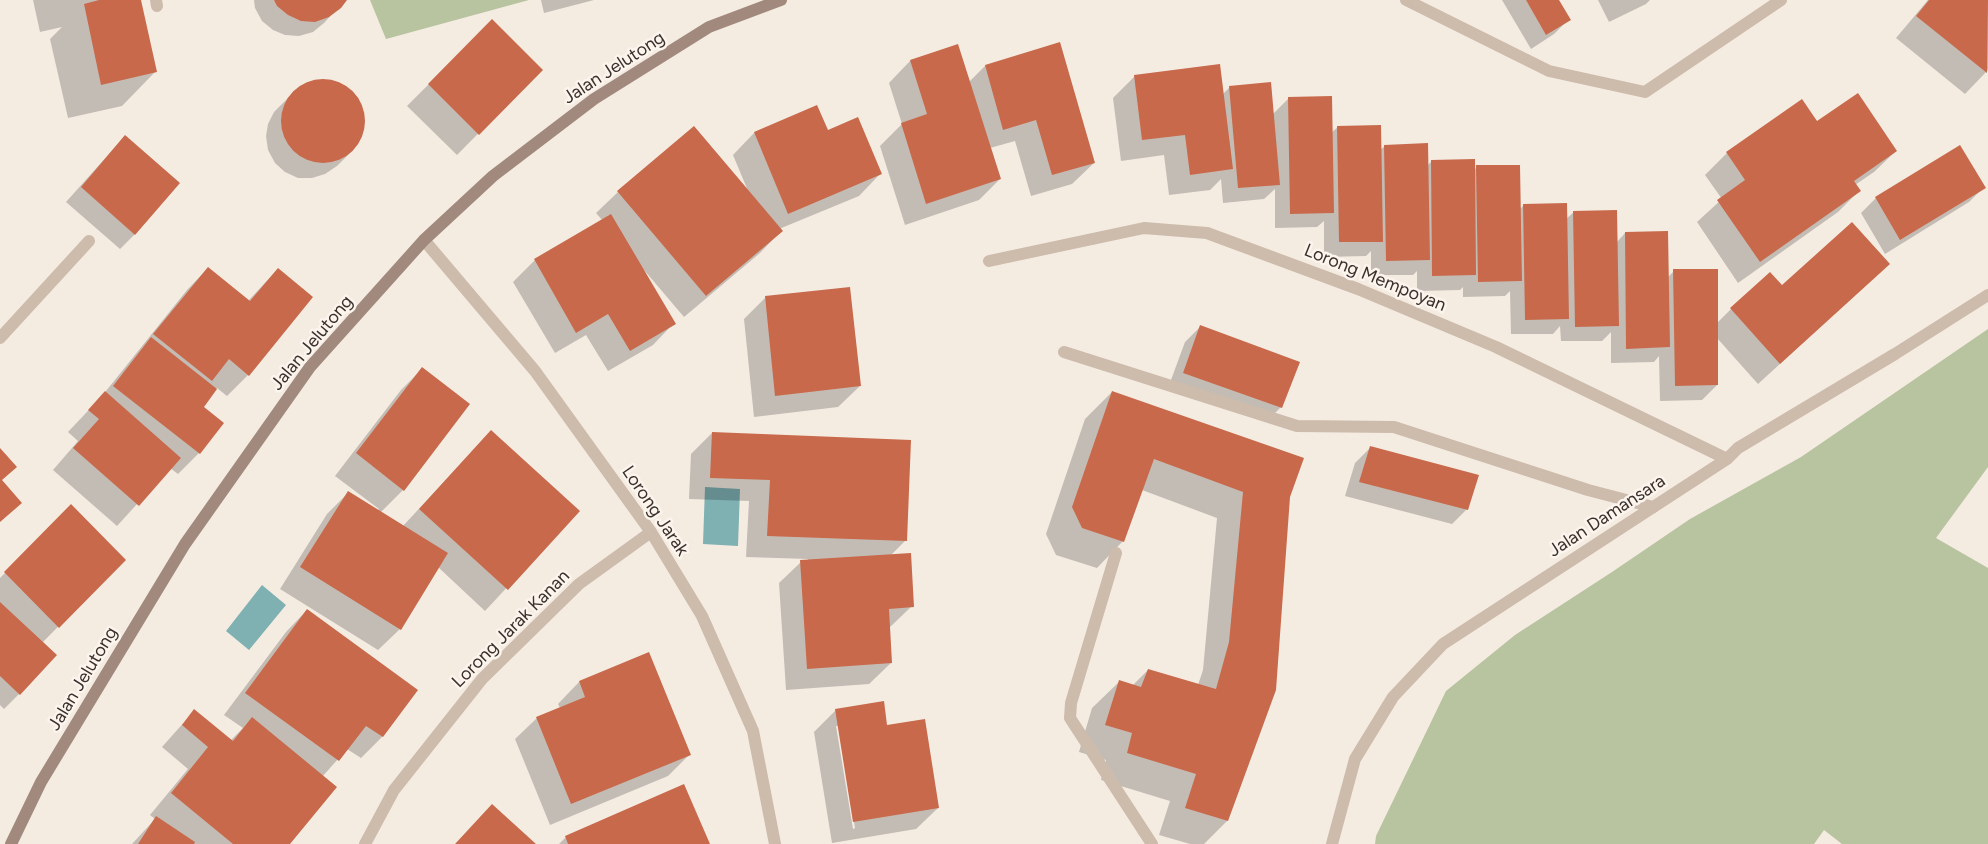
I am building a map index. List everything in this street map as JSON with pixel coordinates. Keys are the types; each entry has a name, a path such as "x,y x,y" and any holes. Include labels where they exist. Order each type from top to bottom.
{"street":[{"name":"Jalan Jelutong","path":"11,844 41,782 185,544 310,367 424,240 493,176 594,99 709,27 781,0"},
{"path":"1406,0 1549,71 1645,92 1781,0"},
{"name":"Lorong Mempoyan","path":"989,261 1144,228 1208,233 1358,289 1496,347 1727,459"},
{"name":"Lorong Jarak","path":"424,240 535,370 651,532 702,616 753,730 775,844"},
{"path":"0,338 89,241"},
{"name":"Jalan Damansara","path":"1332,844 1355,759 1394,697 1443,644 1727,459 1738,448 1895,354 1988,295"},
{"path":"1064,352 1297,426 1394,428 1588,490 1652,507"},
{"name":"Lorong Jarak Kanan","path":"365,844 394,790 482,679 579,584 651,532"},
{"path":"1116,554 1071,703 1070,718 1152,844"}],"green space":[{"path":"370,0 529,0 386,39"},
{"path":"1988,329 1988,467 1936,538 1988,568 1988,844 1842,844 1824,830 1814,844 1375,844 1376,836 1446,691 1515,635 1690,519 1801,457"}],"water":[{"path":"705,487 740,489 738,546 703,544"},
{"path":"262,585 286,605 249,650 226,631"}],"building":[{"path":"99,0 141,0 157,72 101,85 84,4"},
{"path":"274,0 347,0 341,8 329,17 315,22 301,21 288,15 277,6"},
{"path":"1526,0 1559,0 1571,20 1546,35"},
{"path":"1929,0 1988,0 1987,73 1916,16"},
{"path":"492,19 543,70 479,135 428,84"},
{"path":"1060,42 1095,163 1052,175 1036,120 1003,130 985,65"},
{"path":"958,44 1001,179 926,204 901,123 927,114 910,60"},
{"path":"1220,64 1233,169 1190,175 1185,135 1142,140 1134,75"},
{"path":"315,79 331,79 347,86 358,97 365,113 362,137 353,151 347,156 331,163 315,163 299,156 288,145 281,129 281,113 288,97 299,86"},
{"path":"1271,82 1280,185 1238,188 1229,86"},
{"path":"1858,93 1897,151 1854,181 1861,191 1760,262 1717,200 1745,180 1726,152 1802,99 1817,121"},
{"path":"1332,96 1334,213 1290,214 1288,97"},
{"path":"817,105 828,130 858,117 882,174 788,214 754,132"},
{"path":"1381,125 1383,242 1339,242 1337,126"},
{"path":"694,126 783,231 706,296 617,191"},
{"path":"125,135 180,183 135,235 81,187"},
{"path":"1428,143 1430,260 1386,261 1384,145"},
{"path":"1960,145 1986,188 1900,240 1875,197"},
{"path":"1475,159 1476,275 1432,276 1431,160"},
{"path":"1476,165 1520,165 1522,281 1478,282"},
{"path":"1567,203 1569,319 1525,320 1523,204"},
{"path":"1617,210 1619,326 1575,327 1573,211"},
{"path":"611,214 676,324 630,351 608,314 576,333 534,259"},
{"path":"1852,222 1890,264 1780,364 1730,308 1770,272 1782,285"},
{"path":"1668,231 1670,347 1626,349 1625,232"},
{"path":"208,267 250,301 278,268 313,297 249,376 229,359 212,381 153,334"},
{"path":"1673,269 1718,269 1718,385 1675,386"},
{"path":"850,287 861,386 775,396 765,296"},
{"path":"1200,325 1300,362 1282,408 1183,373"},
{"path":"151,337 217,389 204,407 224,423 200,454 113,386"},
{"path":"422,367 470,404 404,491 356,453"},
{"path":"105,391 181,458 139,506 73,448 99,419 88,410"},
{"path":"1112,391 1304,458 1290,497 1276,690 1228,821 1185,808 1196,774 1127,753 1132,733 1105,725 1119,680 1141,687 1148,669 1216,689 1229,642 1243,492 1154,459 1124,542 1082,528 1072,507"},
{"path":"491,430 580,511 508,590 419,509"},
{"path":"712,432 911,440 907,541 767,536 770,480 710,478"},
{"path":"1370,446 1479,475 1468,510 1359,482"},
{"path":"0,448 17,467 2,480 22,503 0,522"},
{"path":"348,491 448,553 401,630 300,567"},
{"path":"71,504 126,560 59,628 4,572"},
{"path":"911,553 914,607 889,609 892,663 807,669 800,560"},
{"path":"0,602 57,655 20,695 0,676"},
{"path":"307,609 418,690 383,737 366,726 339,761 245,693"},
{"path":"649,652 691,755 571,804 536,717 585,697 579,681"},
{"path":"884,701 887,725 925,719 939,808 853,822 835,709"},
{"path":"194,709 233,741 252,717 337,787 290,844 233,844 171,793 208,747 182,725"},
{"path":"684,784 710,844 568,844 565,836"},
{"path":"492,804 536,844 455,844"},
{"path":"156,816 195,842 194,844 138,844"}]}
